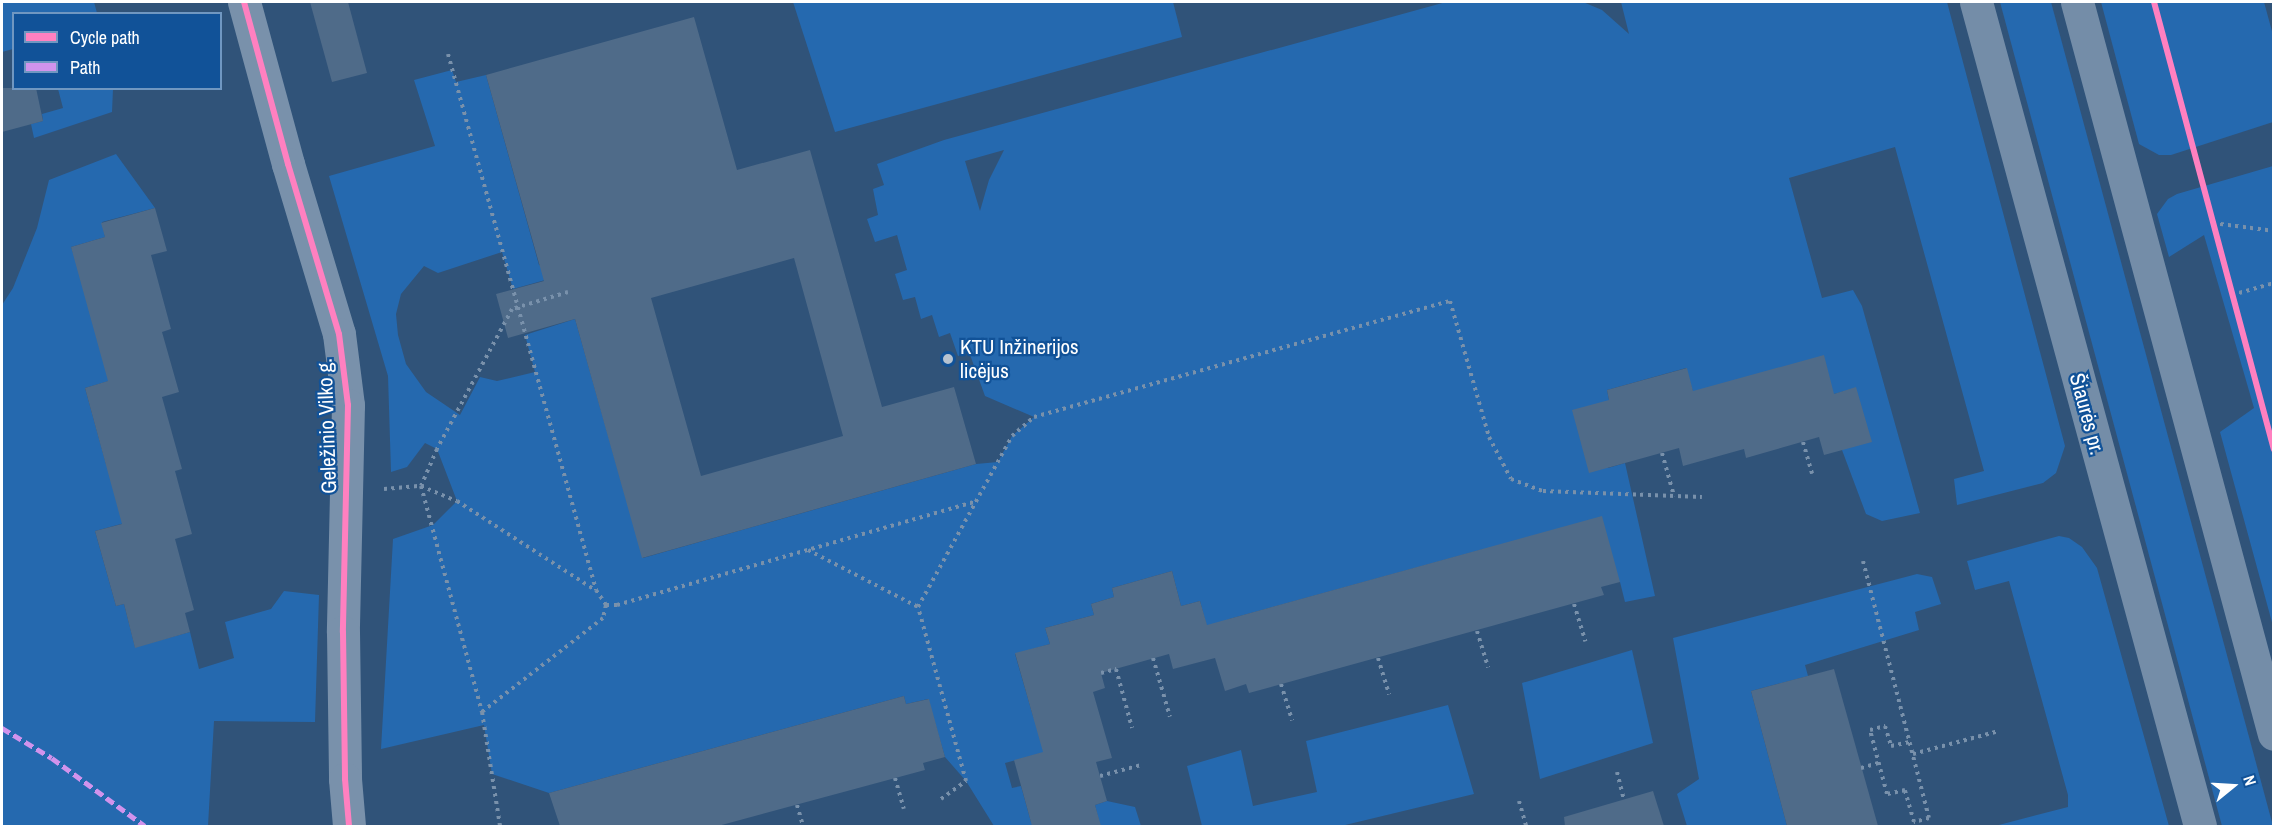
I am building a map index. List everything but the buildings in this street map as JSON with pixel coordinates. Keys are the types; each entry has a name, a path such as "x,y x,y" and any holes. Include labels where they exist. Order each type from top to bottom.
{"main road":[{"name":"Šiaurės pr.","path":"1976,2 2200,826"},
{"path":"2077,2 2274,734"}],"street":[{"name":"Geležinio Vilko g.","path":"244,2 288,164 339,334 348,405 343,632 345,779 349,826"}],"path":[{"path":"2154,2 2274,449"},
{"path":"448,54 596,590 606,605 603,618 482,712"},
{"path":"2214,223 2274,231"},
{"path":"2232,295 2274,283"},
{"path":"500,826 482,712 421,486 437,449 512,309 568,292"},
{"path":"941,799 966,781 918,607 1012,436 1034,417 1450,301 1489,437 1511,478 1543,491 1702,497"},
{"path":"1803,442 1812,474"},
{"path":"1662,453 1674,496"},
{"path":"347,492 421,486 457,501 596,590"},
{"path":"606,605 617,604 977,501"},
{"path":"808,550 918,607"},
{"path":"1863,561 1910,742 1929,818 1914,822 1905,790 1887,794 1870,730 1885,726 1891,746 1910,742"},
{"path":"1574,604 1585,641"},
{"path":"1477,630 1488,667"},
{"path":"1153,658 1170,717"},
{"path":"1378,658 1389,694"},
{"path":"1101,673 1116,669 1132,728"},
{"path":"1281,684 1292,720"},
{"path":"1913,754 1999,731"},
{"path":"1862,768 1878,763"},
{"path":"1100,776 1141,765"},
{"path":"1617,772 1624,800"},
{"path":"895,778 904,809"},
{"path":"1519,801 1526,826"},
{"path":"797,805 803,826"}],"shaded area":[{"path":"2,2 94,2 97,12 12,12 12,49 2,52"},
{"path":"793,2 1173,2 1182,37 835,132"},
{"name":"KTU Inžinerijos licėjus","path":"1446,2 1583,2 1602,10 1629,34 1621,2 1947,2 2065,446 2056,473 2043,483 1957,505 1954,479 1984,471 1895,147 1789,178 1822,298 1853,290 1862,306 1920,513 1882,521 1866,514 1842,450 1856,388 1834,394 1696,402 1686,368 1607,390 1609,400 1604,459 1608,468 1625,463 1655,596 1625,602 1620,582 1484,549 1229,619 1208,631 1200,601 1181,606 1172,571 1112,588 1114,597 1091,604 1094,615 1045,628 1050,644 1015,654 1033,716 1049,751 1005,763 1012,788 1021,786 1031,822 1039,821 1041,826 994,826 966,781 945,757 928,699 906,704 904,696 549,793 492,774 484,725 381,749 393,539 433,525 457,501 437,449 425,443 407,467 391,472 388,376 329,176 435,146 414,80 452,70 456,82 486,75 539,265 563,275 513,289 502,252 438,273 424,266 401,294 396,314 398,335 406,364 426,392 460,415 480,377 497,381 535,372 525,335 575,319 643,558 976,464 998,462 1012,436 1034,417 985,396 969,352 958,356 950,333 939,337 932,315 921,319 915,297 903,300 895,274 907,270 897,235 875,242 867,219 878,215 873,189 884,185 877,164 944,140","holes":["1004,150 989,180 980,211 965,161"]},
{"path":"2000,2 2051,2 2273,826 2222,826"},
{"path":"2101,2 2264,2 2273,35 2273,122 2171,155 2159,155 2139,144"},
{"path":"58,90 113,90 112,112 34,138 31,124 43,121 42,114 63,108"},
{"path":"116,154 155,208 102,222 105,237 71,247 119,378 85,388 106,464 132,521 95,531 116,606 124,604 135,647 190,632 199,669 234,658 225,622 271,609 284,591 319,595 315,722 214,721 208,826 2,826 2,305 13,288 37,228 49,180"},
{"path":"2274,166 2273,626 2220,432 2254,408 2204,235 2169,257 2157,214 2168,199 2177,194"},
{"path":"2059,536 2069,538 2082,547 2097,568 2169,826 1995,826 2068,807 2068,795 2009,581 1975,590 1967,561"},
{"path":"1917,574 1932,577 1941,604 1915,612 1919,630 1805,665 1808,676 1751,691 1787,826 1687,826 1677,794 1699,779 1673,638"},
{"path":"1632,650 1653,743 1540,779 1522,683"},
{"path":"1448,705 1474,794 1341,826 1202,826 1187,766 1241,750 1253,806 1317,792 1306,741"},
{"path":"1107,801 1135,807 1141,826 1094,826 1100,825 1095,805"}],"marked path":[{"path":"2,728 52,758 145,826"}],"cycle path":[{"path":"244,2 288,164 339,334 348,405 343,632 345,779 349,826"},
{"path":"2154,2 2274,449"}],"place":[{"name":"KTU Inžinerijos licėjus","path":"948,359"}]}
